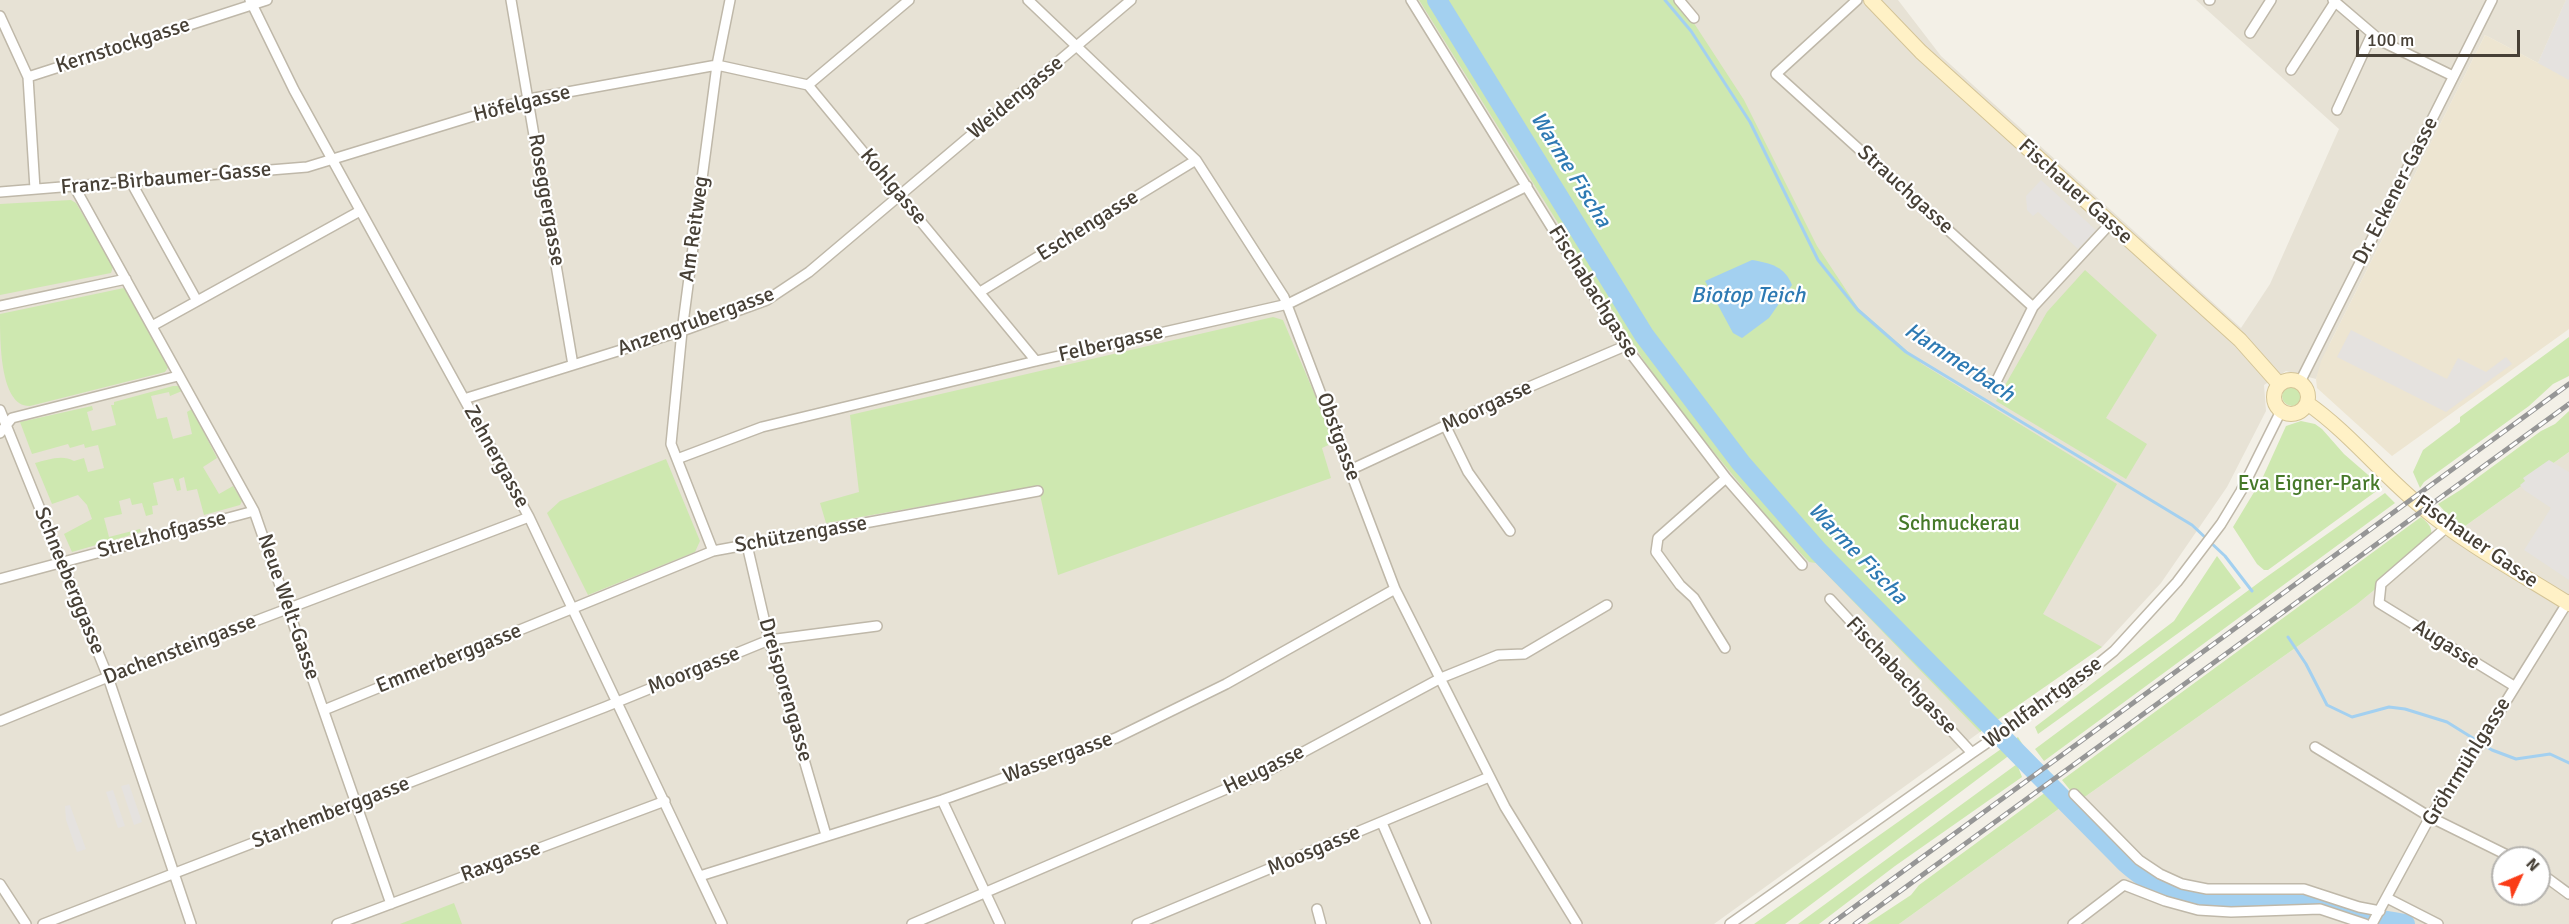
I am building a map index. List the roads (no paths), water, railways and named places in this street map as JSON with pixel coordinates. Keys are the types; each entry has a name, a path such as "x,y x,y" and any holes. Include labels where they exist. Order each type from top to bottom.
{"main road":[{"name":"Fischauer Gasse","path":"1871,0 1921,52 2240,340 2279,384"},
{"path":"2288,380 2300,382 2307,391 2307,404 2302,410 2293,414 2281,411 2274,398 2279,384 2288,380"},
{"name":"Fischauer Gasse","path":"2307,404 2337,426 2423,509 2568,602"}],"street":[{"name":"Kernstockgasse","path":"28,77 251,2 267,0"},
{"name":"Roseggergasse","path":"511,0 573,365"},
{"name":"Am Reitweg","path":"713,551 671,444 682,331 717,65 730,0"},
{"path":"717,65 808,86 909,0"},
{"name":"Obstgasse","path":"1028,0 1196,160 1288,304 1395,589 1505,807 1577,924"},
{"name":"Weidengasse","path":"900,195 1131,0"},
{"name":"Fischabachgasse","path":"1412,0 1625,346 1726,478 1802,565"},
{"path":"1680,0 1694,18"},
{"name":"Strauchgasse","path":"1857,0 1776,74 2032,307"},
{"path":"2250,33 2271,0"},
{"name":"Dr. Eckener-Gasse","path":"2300,382 2492,0"},
{"path":"2291,70 2334,1 2381,41 2453,76"},
{"name":"Zehnergasse","path":"251,2 294,90 529,517 722,924"},
{"path":"0,16 28,77 35,189"},
{"path":"2337,110 2372,34"},
{"name":"Höfelgasse","path":"332,160 529,99 717,65"},
{"name":"Kohlgasse","path":"808,86 1036,361"},
{"name":"Franz-Birbaumer-Gasse","path":"0,192 307,167 332,160"},
{"name":"Eschengasse","path":"980,292 1196,160"},
{"path":"131,182 197,301"},
{"name":"Neue Welt-Gasse","path":"74,186 254,510 391,903"},
{"name":"Felbergasse","path":"677,459 762,427 1036,361 1288,304 1527,186"},
{"name":"Anzengrubergasse","path":"464,399 682,331 767,300 809,272 900,195"},
{"path":"152,326 360,211"},
{"path":"1993,388 2032,307 2110,224"},
{"path":"0,306 126,279"},
{"name":"Moorgasse","path":"1350,470 1522,390 1625,346"},
{"path":"3,429 12,418 178,376"},
{"name":"Schneeberggasse","path":"0,410 3,429 108,677 191,924"},
{"name":"Wohlfahrtgasse","path":"1731,924 2076,682 2114,651 2148,616 2214,533 2241,491 2281,411"},
{"path":"1446,427 1468,472 1510,531"},
{"path":"1725,648 1694,598 1680,585 1656,552 1658,538 1726,478"},
{"name":"Schützengasse","path":"574,609 713,551 1038,491"},
{"name":"Strelzhofgasse","path":"0,579 254,510"},
{"name":"Dachensteingasse","path":"0,721 108,677 529,517"},
{"name":"Augasse","path":"2448,526 2381,584 2379,603 2514,686"},
{"name":"Dreisporengasse","path":"747,545 769,640 826,835"},
{"name":"Wassergasse","path":"700,876 942,800 1116,738 1226,684 1395,589"},
{"name":"Fischabachgasse","path":"1830,599 1972,753"},
{"name":"Gröhrmühlgasse","path":"2372,924 2430,817 2474,753 2568,602"},
{"name":"Heugasse","path":"912,924 1268,771 1441,678 1498,655 1524,654 1607,605"},
{"name":"Emmerberggasse","path":"324,710 574,609"},
{"name":"Moorgasse","path":"618,702 769,640 877,626"},
{"name":"Starhemberggasse","path":"43,924 618,702"},
{"path":"2315,747 2430,817 2491,847"},
{"name":"Moosgasse","path":"1137,924 1489,777"},
{"path":"2074,795 2139,860 2160,874 2182,884 2207,889 2304,889 2359,907 2380,911"},
{"path":"942,800 1000,924"},
{"name":"Raxgasse","path":"337,924 665,801"},
{"path":"1382,823 1426,924"},
{"path":"2551,881 2569,894"},
{"path":"0,884 26,924"},
{"path":"2073,924 2124,885 2198,910 2320,909 2366,924"},
{"path":"2387,898 2438,924"},
{"path":"1317,909 1321,924"}],"water":[{"name":"Biotop Teich","path":"1752,260 1781,270 1792,285 1769,318 1742,338 1733,333 1705,281"}],"waterway":[{"name":"Warme Fischa","path":"1437,0 1644,335 1741,463 1818,551 2126,863 2149,881 2171,892 2192,898 2305,901 2359,916 2405,924"},
{"name":"Hammerbach","path":"1665,0 1691,31 1750,122 1818,260 1858,310 1906,352 2192,525 2225,556 2252,591"},
{"name":"Hammerbach","path":"2288,637 2306,664 2327,705 2352,717 2389,707 2405,709 2447,722 2492,750 2516,759 2550,754 2569,763"}],"railway":[{"path":"1831,924 2569,384"},
{"path":"1855,924 2569,404"}],"park label":[{"name":"Eva Eigner-Park","path":"2309,484"},
{"name":"Schmuckerau","path":"1959,524"}]}
